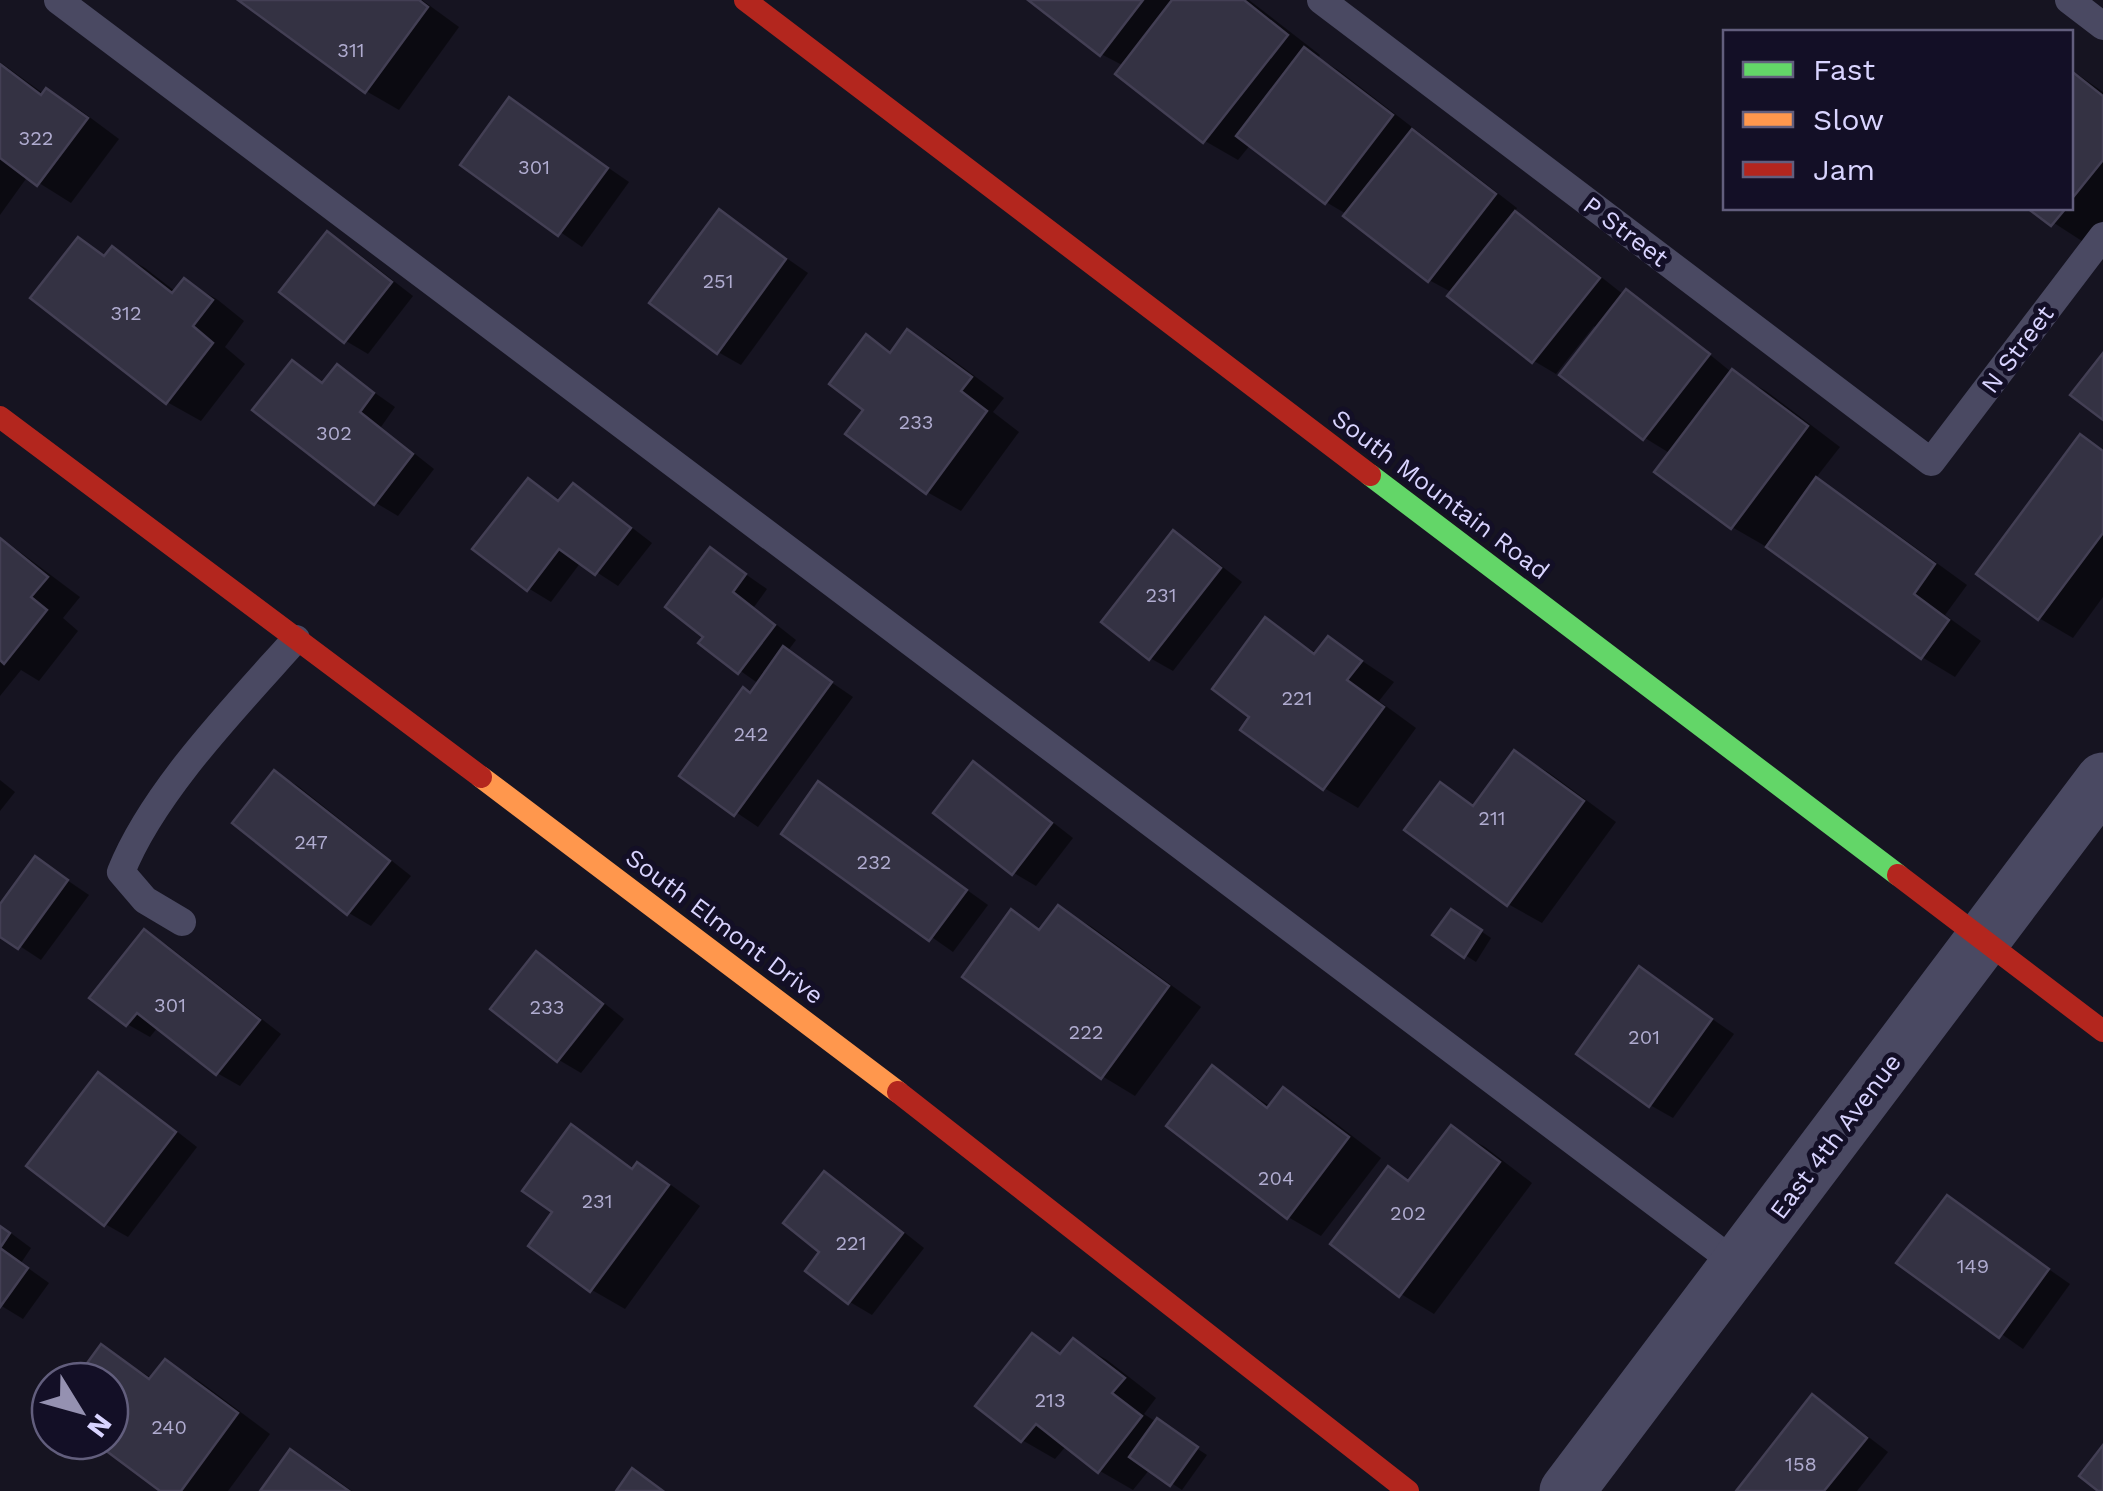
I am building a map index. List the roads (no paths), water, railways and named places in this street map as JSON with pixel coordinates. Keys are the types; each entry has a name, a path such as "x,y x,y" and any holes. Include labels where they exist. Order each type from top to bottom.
{"street":[{"name":"South Mountain Road","path":"757,4 2103,1031"},
{"name":"South Elmont Drive","path":"0,416 805,1020 1408,1491"},
{"name":"East 4th Avenue","path":"1567,1491 2103,780"}],"lane":[{"path":"58,0 1738,1265"},
{"name":"P Street","path":"1321,0 1931,462"},
{"path":"2069,0 2103,26"},
{"name":"N Street","path":"1931,462 2103,236"},
{"path":"182,922 145,900 121,872 134,838 218,726 296,639"}]}
